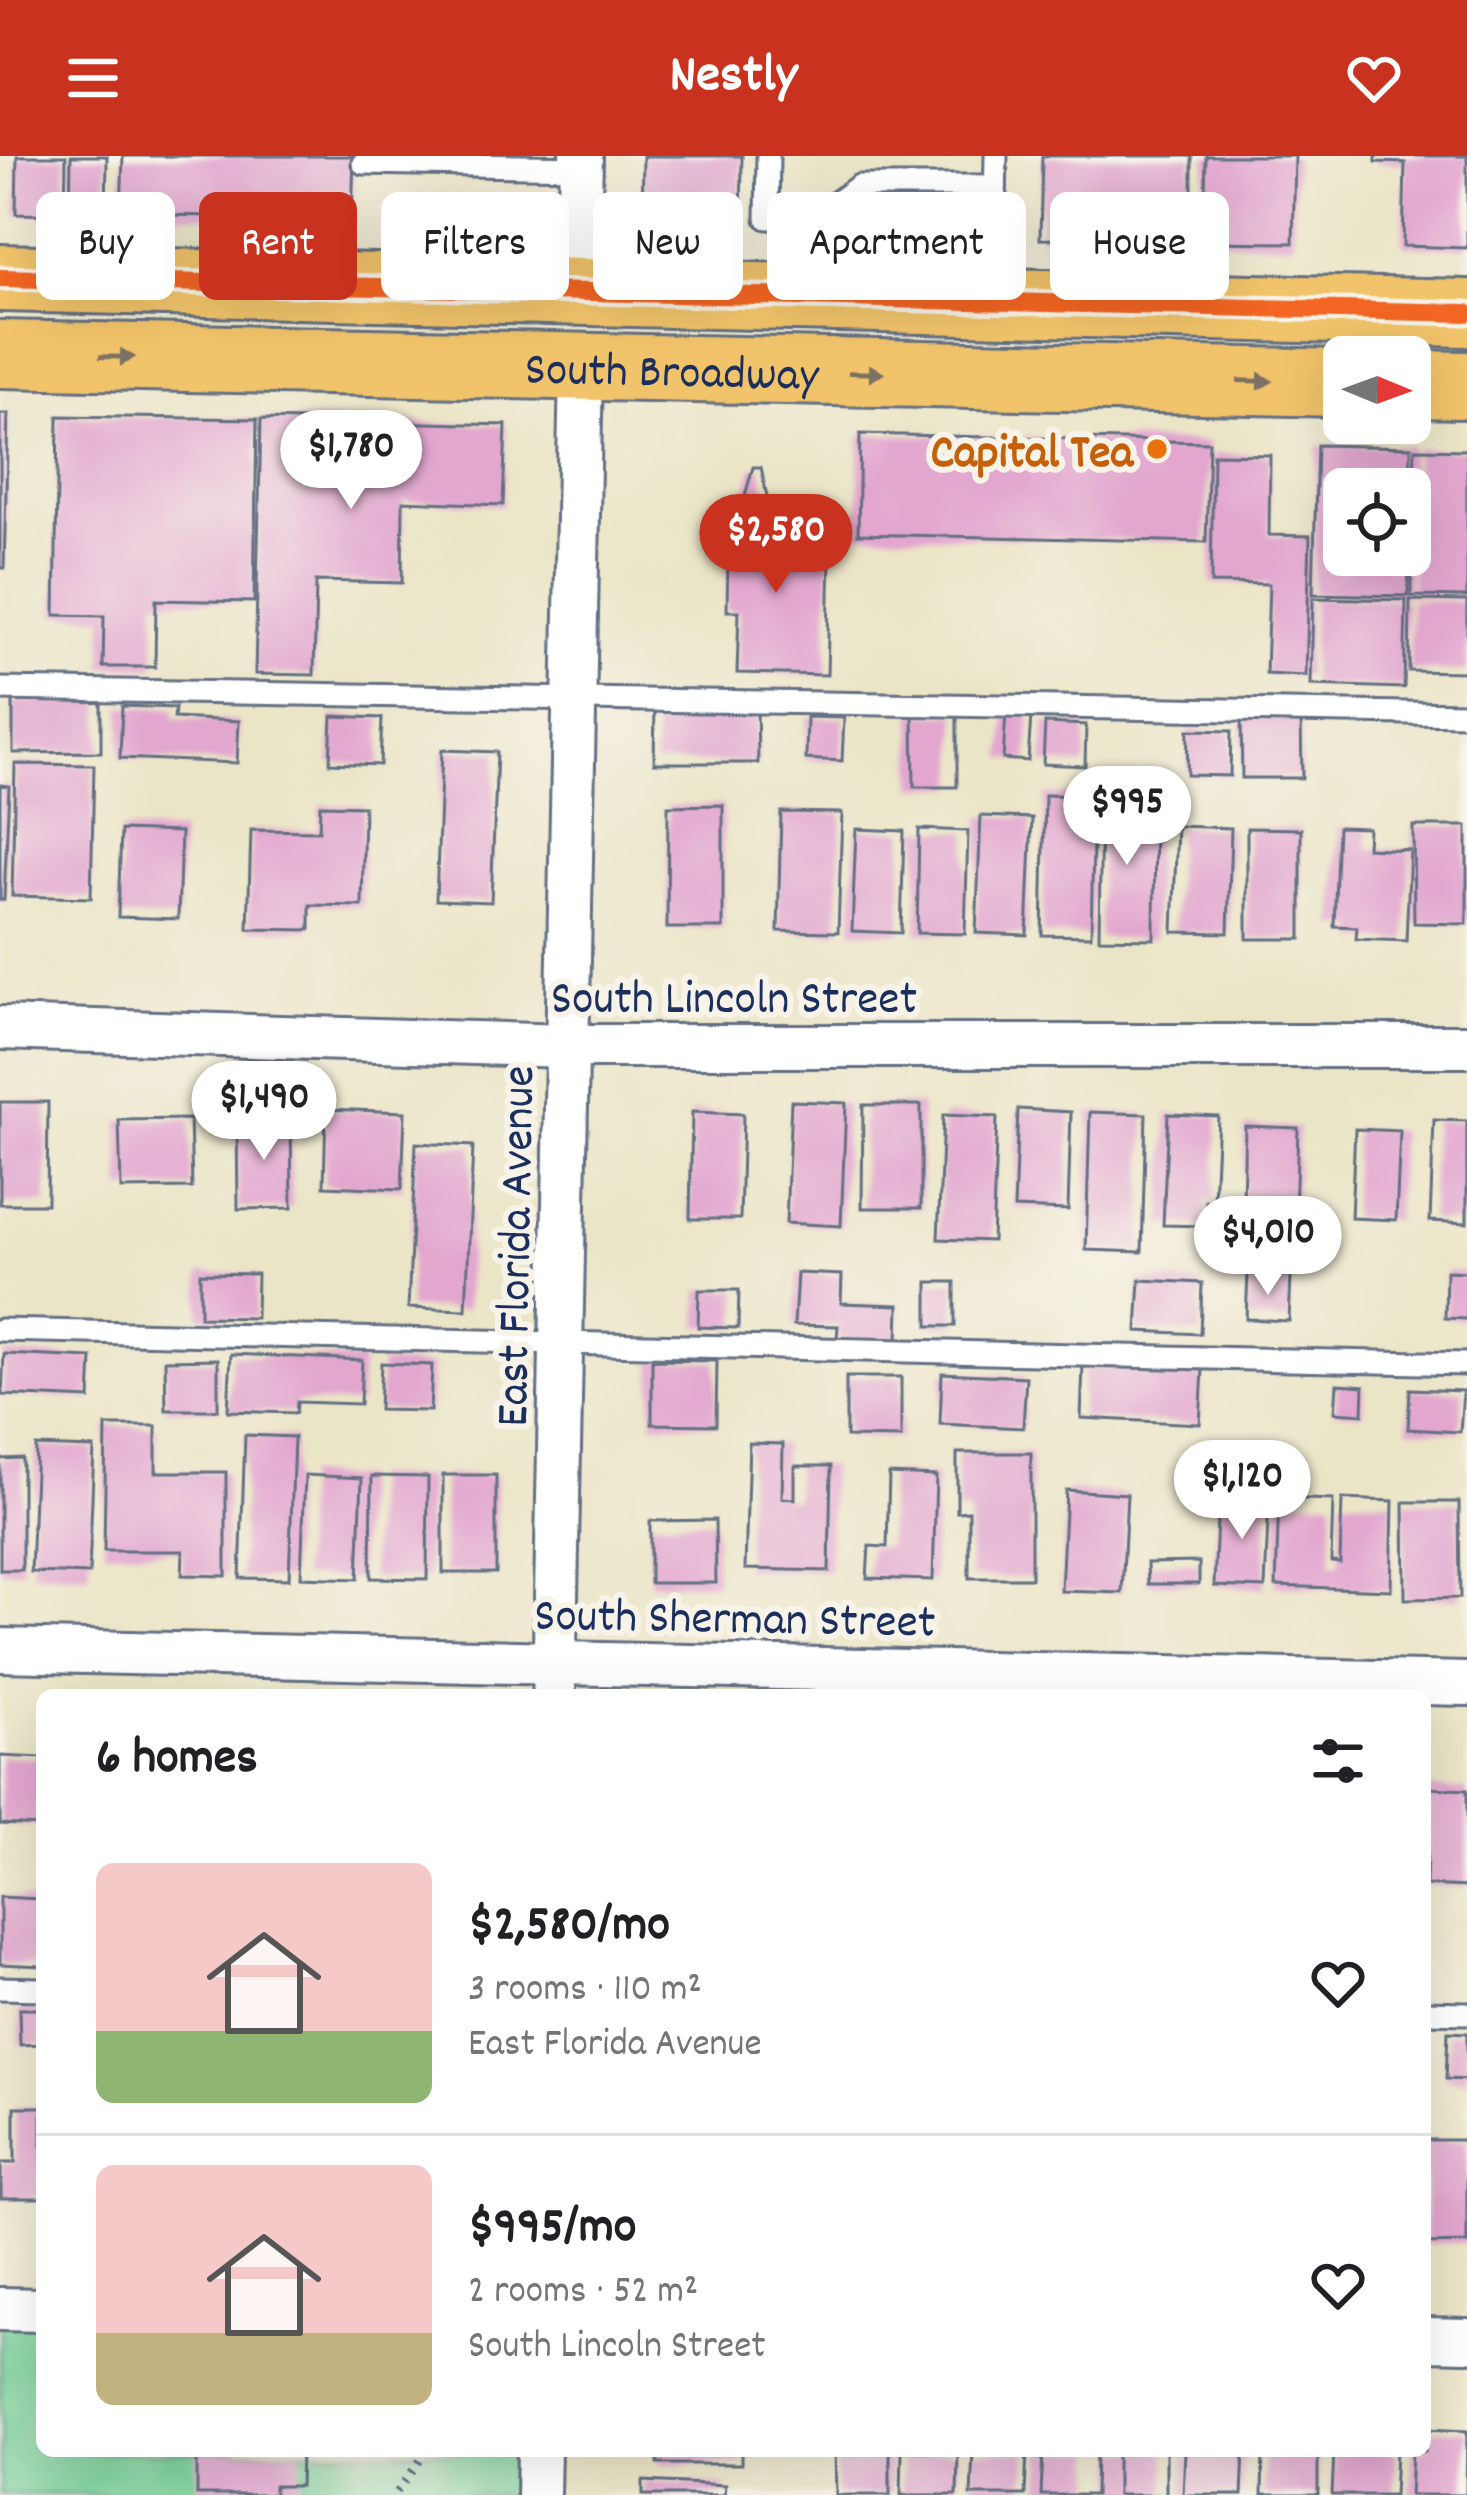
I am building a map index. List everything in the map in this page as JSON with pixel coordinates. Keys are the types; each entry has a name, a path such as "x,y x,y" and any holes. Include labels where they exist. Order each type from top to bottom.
{"main road":[{"name":"South Broadway","path":"0,278 767,299"},
{"name":"South Broadway","path":"812,300 1467,313"},
{"name":"South Broadway","path":"0,354 1323,383"},
{"path":"1431,384 1467,385"}],"street":[{"path":"578,295 581,161"},
{"name":"East Florida Avenue","path":"555,1678 580,368"},
{"name":"South Lincoln Street","path":"0,1028 567,1046 1467,1046"},
{"name":"South Sherman Street","path":"0,1650 555,1678 1467,1684"},
{"path":"0,2309 36,2310"},
{"path":"1431,2339 1467,2340"},
{"path":"538,2495 539,2457"}],"lane":[{"path":"767,218 768,156"},
{"path":"993,304 996,156"},
{"path":"363,163 581,161"},
{"path":"851,192 859,186 995,186"},
{"path":"0,688 1467,714"},
{"path":"0,1330 1467,1364"},
{"path":"0,1988 36,1990"},
{"path":"1431,2012 1467,2013"}],"path":[{"path":"397,2492 423,2457"}],"green space":[{"path":"0,2322 36,2322 36,2457 539,2457 538,2495 0,2495"}],"building":[{"path":"17,156 66,156 65,192 36,192 36,214 16,214"},
{"path":"71,156 107,156 106,192 70,192"},
{"path":"123,156 354,156 353,192 199,192 199,216 175,215 175,192 122,192"},
{"path":"643,156 742,156 742,192 642,192"},
{"path":"1042,156 1192,156 1192,192 1050,192 1050,239 1040,239"},
{"path":"1206,156 1295,156 1293,243 1229,242 1229,192 1205,192"},
{"path":"1376,156 1467,156 1467,248 1403,246 1405,163 1376,162"},
{"path":"0,414 8,414 4,568 0,568"},
{"path":"58,416 257,419 254,602 156,600 155,667 103,667 104,616 55,615"},
{"path":"261,419 506,425 503,505 403,501 402,583 316,581 314,675 255,674"},
{"path":"860,434 1209,442 1206,542 858,534"},
{"path":"1317,445 1411,447 1410,468 1323,468 1323,576 1408,576 1408,596 1313,594"},
{"path":"1415,449 1467,450 1467,597 1411,596 1412,576 1431,576 1431,468 1414,468"},
{"path":"1213,454 1270,455 1269,535 1310,536 1306,676 1266,674 1269,584 1211,583"},
{"path":"753,467 761,467 779,557 830,557 827,675 737,673 739,611 727,611 728,557"},
{"path":"1313,598 1406,600 1404,688 1311,685"},
{"path":"1410,600 1467,601 1467,672 1409,671"},
{"path":"13,701 101,701 101,752 13,753"},
{"path":"655,703 757,703 758,763 654,763"},
{"path":"122,706 175,708 174,718 239,721 237,763 120,758"},
{"path":"1006,713 1031,715 1028,761 1003,759"},
{"path":"913,714 957,714 957,787 914,787"},
{"path":"332,716 382,718 380,765 330,763"},
{"path":"807,717 844,718 842,761 806,759"},
{"path":"1241,717 1301,717 1302,778 1242,778"},
{"path":"1045,723 1086,725 1085,766 1043,764"},
{"path":"1188,730 1231,731 1230,776 1187,775"},
{"path":"442,750 497,752 491,902 436,900"},
{"path":"15,764 94,765 91,898 12,896"},
{"path":"0,785 9,786 4,900 0,900"},
{"path":"1045,795 1094,796 1091,936 1042,935"},
{"path":"1101,797 1155,798 1154,939 1099,938"},
{"path":"320,805 364,806 362,906 310,905 310,930 248,929 251,830 319,831"},
{"path":"723,805 723,928 667,928 668,806"},
{"path":"781,812 842,813 838,932 778,931"},
{"path":"981,816 1032,818 1027,935 976,933"},
{"path":"1177,826 1231,828 1228,933 1173,932"},
{"path":"1413,826 1467,826 1467,924 1414,923"},
{"path":"1338,827 1368,828 1367,848 1410,850 1406,941 1356,939 1357,927 1334,926"},
{"path":"1247,828 1301,829 1301,939 1247,939"},
{"path":"856,829 904,831 901,933 852,931"},
{"path":"919,829 968,831 965,934 917,933"},
{"path":"121,830 181,832 178,919 118,917"},
{"path":"791,1101 846,1103 841,1226 786,1223"},
{"path":"0,1102 48,1102 47,1204 0,1204"},
{"path":"863,1105 921,1105 921,1208 862,1208"},
{"path":"326,1109 405,1112 402,1189 324,1186"},
{"path":"1018,1109 1071,1112 1068,1210 1014,1208"},
{"path":"692,1112 743,1114 740,1219 690,1219"},
{"path":"1090,1112 1146,1114 1142,1252 1086,1250"},
{"path":"1168,1114 1218,1116 1214,1201 1206,1201 1204,1226 1163,1225"},
{"path":"943,1115 997,1117 992,1241 938,1239"},
{"path":"291,1117 292,1208 238,1209 237,1118"},
{"path":"190,1119 192,1188 121,1189 119,1120"},
{"path":"1434,1120 1467,1121 1467,1223 1430,1221"},
{"path":"1245,1126 1298,1128 1294,1242 1242,1240"},
{"path":"1355,1129 1400,1131 1396,1220 1351,1218"},
{"path":"416,1143 473,1146 466,1310 408,1308"},
{"path":"1446,1271 1467,1272 1467,1319 1445,1318"},
{"path":"200,1273 257,1274 256,1318 200,1317"},
{"path":"797,1273 842,1275 841,1303 899,1305 898,1341 837,1339 838,1326 794,1325"},
{"path":"1248,1274 1291,1276 1289,1321 1246,1319"},
{"path":"1140,1280 1202,1283 1200,1334 1137,1331"},
{"path":"928,1282 955,1282 955,1326 928,1326"},
{"path":"699,1290 739,1290 738,1328 698,1327"},
{"path":"4,1354 92,1358 90,1399 2,1395"},
{"path":"231,1354 362,1360 360,1404 297,1402 296,1413 228,1411"},
{"path":"218,1359 218,1410 166,1410 165,1360"},
{"path":"652,1360 717,1361 716,1425 652,1424"},
{"path":"381,1363 432,1365 430,1411 379,1410"},
{"path":"1083,1364 1203,1369 1200,1424 1081,1418"},
{"path":"942,1373 1026,1377 1023,1428 940,1424"},
{"path":"846,1377 901,1377 901,1438 846,1437"},
{"path":"1337,1384 1364,1386 1363,1414 1335,1412"},
{"path":"1410,1389 1463,1391 1460,1432 1408,1429"},
{"path":"106,1426 156,1426 156,1472 226,1472 226,1576 182,1575 183,1551 104,1551"},
{"path":"245,1435 294,1437 289,1579 240,1578"},
{"path":"749,1443 783,1444 782,1498 795,1499 795,1466 831,1466 829,1571 745,1569"},
{"path":"36,1446 94,1448 89,1574 31,1572"},
{"path":"957,1453 1031,1453 1031,1578 969,1578 969,1511 957,1512"},
{"path":"22,1458 22,1570 0,1570 0,1459"},
{"path":"889,1474 936,1476 933,1580 867,1578 869,1546 887,1547"},
{"path":"305,1475 362,1478 358,1579 301,1577"},
{"path":"443,1475 496,1475 496,1573 443,1573"},
{"path":"372,1476 428,1477 427,1579 371,1578"},
{"path":"1066,1490 1127,1494 1122,1593 1061,1591"},
{"path":"1218,1497 1269,1499 1265,1588 1214,1586"},
{"path":"1279,1498 1333,1500 1331,1562 1340,1563 1342,1499 1393,1501 1391,1590 1276,1586"},
{"path":"1404,1502 1459,1502 1460,1598 1405,1599"},
{"path":"715,1520 716,1583 650,1583 650,1521"},
{"path":"1199,1562 1199,1584 1148,1584 1147,1563"},
{"path":"0,1756 36,1758 36,1826 0,1824"},
{"path":"1431,1788 1467,1790 1467,1887 1431,1885"},
{"path":"0,1897 36,1899 36,1966 0,1964"},
{"path":"19,2009 36,2009 36,2044 20,2045"},
{"path":"1448,2032 1467,2033 1467,2080 1446,2079"},
{"path":"15,2107 36,2107 36,2198 1,2198 1,2163 15,2163"},
{"path":"1431,2140 1467,2140 1467,2243 1431,2244"},
{"path":"1431,2429 1467,2431 1466,2495 1410,2495 1412,2457 1431,2457"},
{"path":"197,2457 301,2457 300,2486 274,2486 274,2495 197,2495"},
{"path":"658,2457 741,2457 741,2464 658,2464"},
{"path":"835,2457 890,2457 890,2495 836,2495"},
{"path":"902,2457 958,2457 957,2495 901,2495"},
{"path":"973,2457 1027,2457 1025,2495 971,2495"},
{"path":"1043,2457 1096,2457 1095,2495 1041,2495"},
{"path":"1117,2457 1166,2457 1166,2495 1117,2495"},
{"path":"1185,2457 1244,2457 1242,2495 1183,2495"},
{"path":"1263,2457 1318,2457 1318,2495 1262,2495"},
{"path":"1334,2457 1396,2457 1394,2495 1332,2495"},
{"path":"643,2481 725,2485 724,2495 643,2495"}],"transit line":[{"path":"0,278 1467,313"}],"place":[{"name":"Capital Tea","path":"1157,449"}]}
